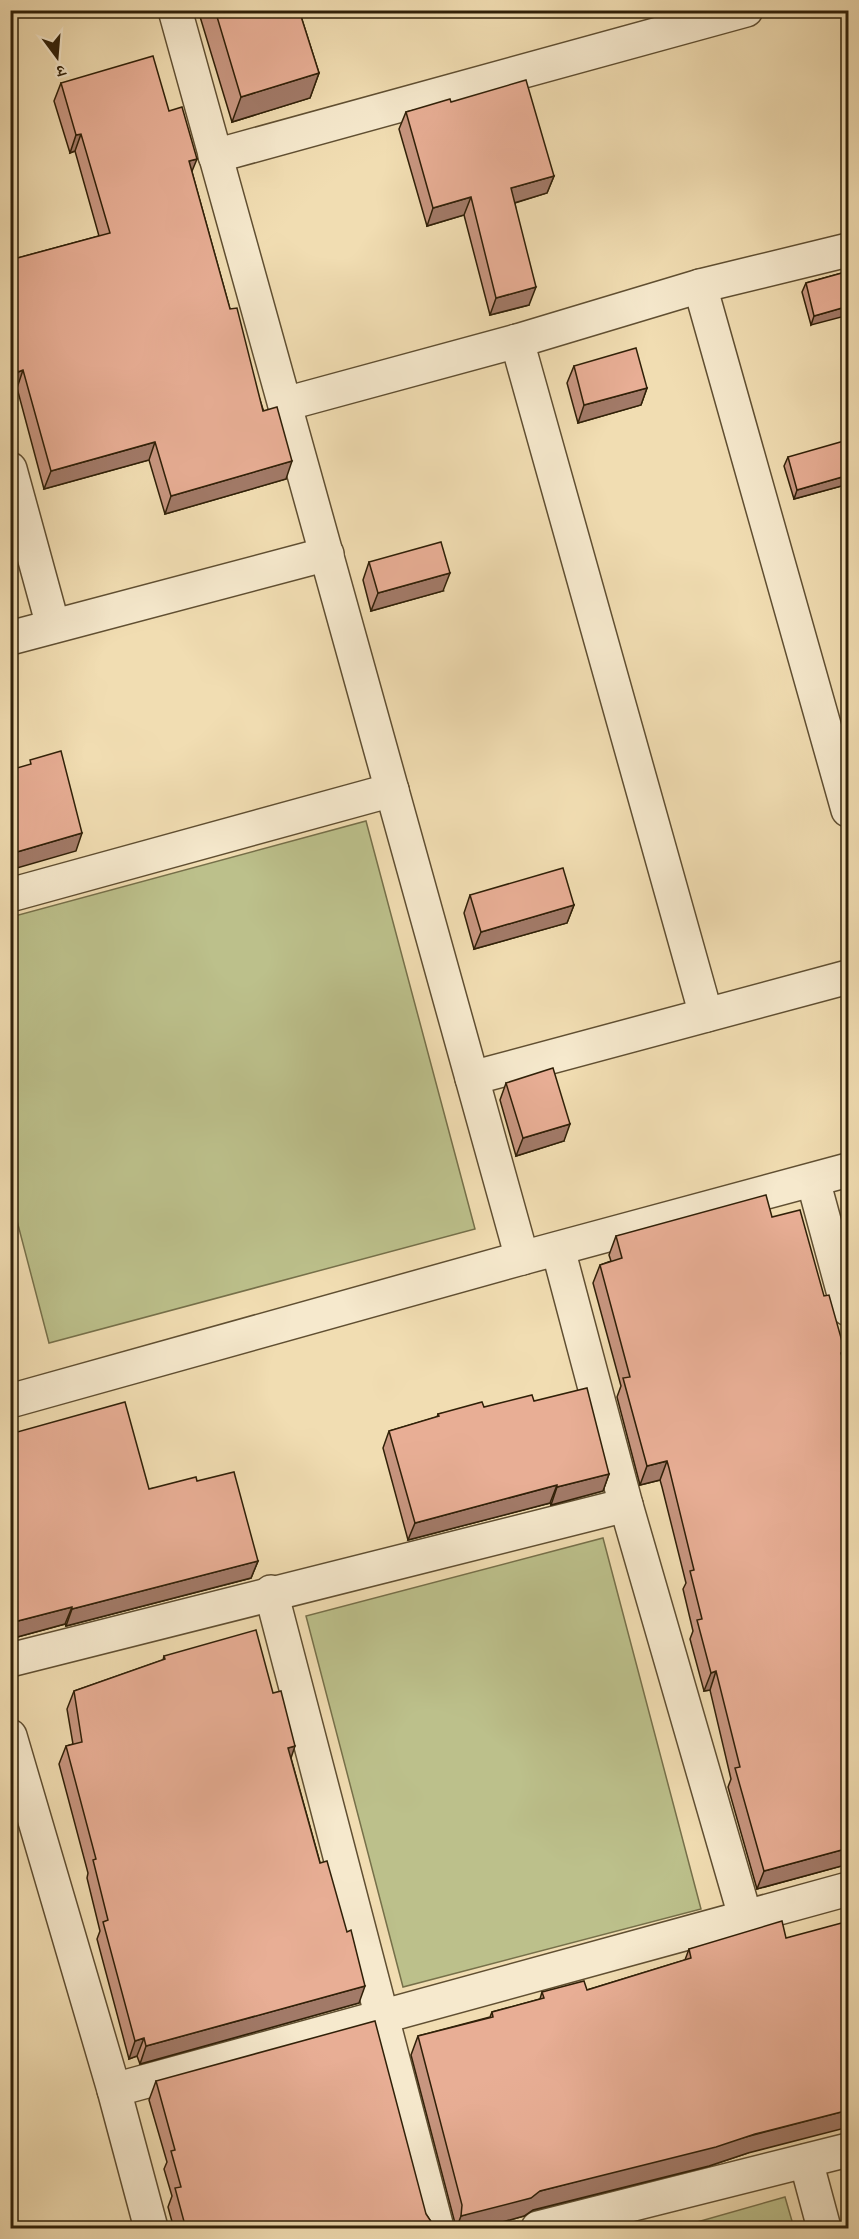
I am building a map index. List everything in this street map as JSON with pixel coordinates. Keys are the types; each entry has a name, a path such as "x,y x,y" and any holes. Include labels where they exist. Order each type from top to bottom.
{"street":[{"path":"175,10 522,1258"},
{"path":"215,156 746,10"},
{"path":"285,404 517,341 700,286 849,250"},
{"path":"700,286 849,810"},
{"path":"517,341 706,1016"},
{"path":"10,469 54,626"},
{"path":"10,638 327,554"},
{"path":"10,895 392,790"},
{"path":"472,1078 849,977"},
{"path":"10,1401 522,1258 849,1170"},
{"path":"813,1180 849,1309"},
{"path":"558,1249 626,1505 745,1916"},
{"path":"10,1660 626,1505"},
{"path":"271,1593 437,2229"},
{"path":"10,1736 114,2090 150,2229"},
{"path":"114,2090 849,1889"},
{"path":"538,2229 849,2150"},
{"path":"806,2160 824,2229"}],"green space":[{"path":"366,821 475,1229 49,1343 11,1198 11,917"},
{"path":"603,1538 701,1909 403,1987 306,1616"},
{"path":"785,2197 794,2228 676,2228"}],"building":[{"path":"215,10 299,10 319,73 241,97"},
{"path":"153,56 169,111 182,107 197,159 189,161 230,309 237,308 263,411 277,407 292,461 171,496 155,442 51,471 23,370 18,372 10,347 10,260 110,233 81,134 76,135 61,83"},
{"path":"526,80 554,176 511,188 536,287 496,298 471,197 433,208 406,112 450,99 451,102"},
{"path":"849,271 849,306 814,316 806,283"},
{"path":"636,348 647,388 584,405 574,366"},
{"path":"844,441 849,457 849,475 797,490 788,457"},
{"path":"441,542 450,573 378,593 369,562"},
{"path":"61,751 82,833 10,854 10,770 31,764 30,760"},
{"path":"563,868 574,905 481,932 470,895"},
{"path":"553,1068 570,1124 523,1138 506,1083"},
{"path":"766,1195 772,1217 800,1210 824,1296 829,1295 845,1352 841,1353 849,1381 849,1848 764,1871 735,1768 740,1767 716,1671 711,1673 697,1620 702,1619 690,1571 694,1570 669,1468 667,1461 647,1466 623,1378 630,1377 600,1265 622,1258 616,1236"},
{"path":"587,1388 609,1474 557,1487 557,1485 415,1523 389,1431 482,1402 484,1407 532,1395 534,1401"},
{"path":"125,1402 149,1489 196,1477 197,1481 234,1472 258,1561 10,1623 10,1434"},
{"path":"256,1630 273,1693 281,1691 295,1746 288,1748 320,1863 327,1861 347,1932 351,1930 365,1986 146,2046 144,2038 135,2041 103,1922 108,1920 93,1860 96,1859 66,1746 82,1742 74,1691 165,1659 164,1656"},
{"path":"782,1921 786,1938 849,1921 849,2110 755,2134 716,2147 540,2191 531,2198 461,2216 462,2205 418,2036 493,2017 492,2012 544,1998 542,1992 584,1981 587,1990 691,1958 689,1949"},
{"path":"375,2021 426,2214 432,2223 422,2226 423,2229 186,2229 175,2188 181,2187 171,2151 175,2150 156,2081"}]}
